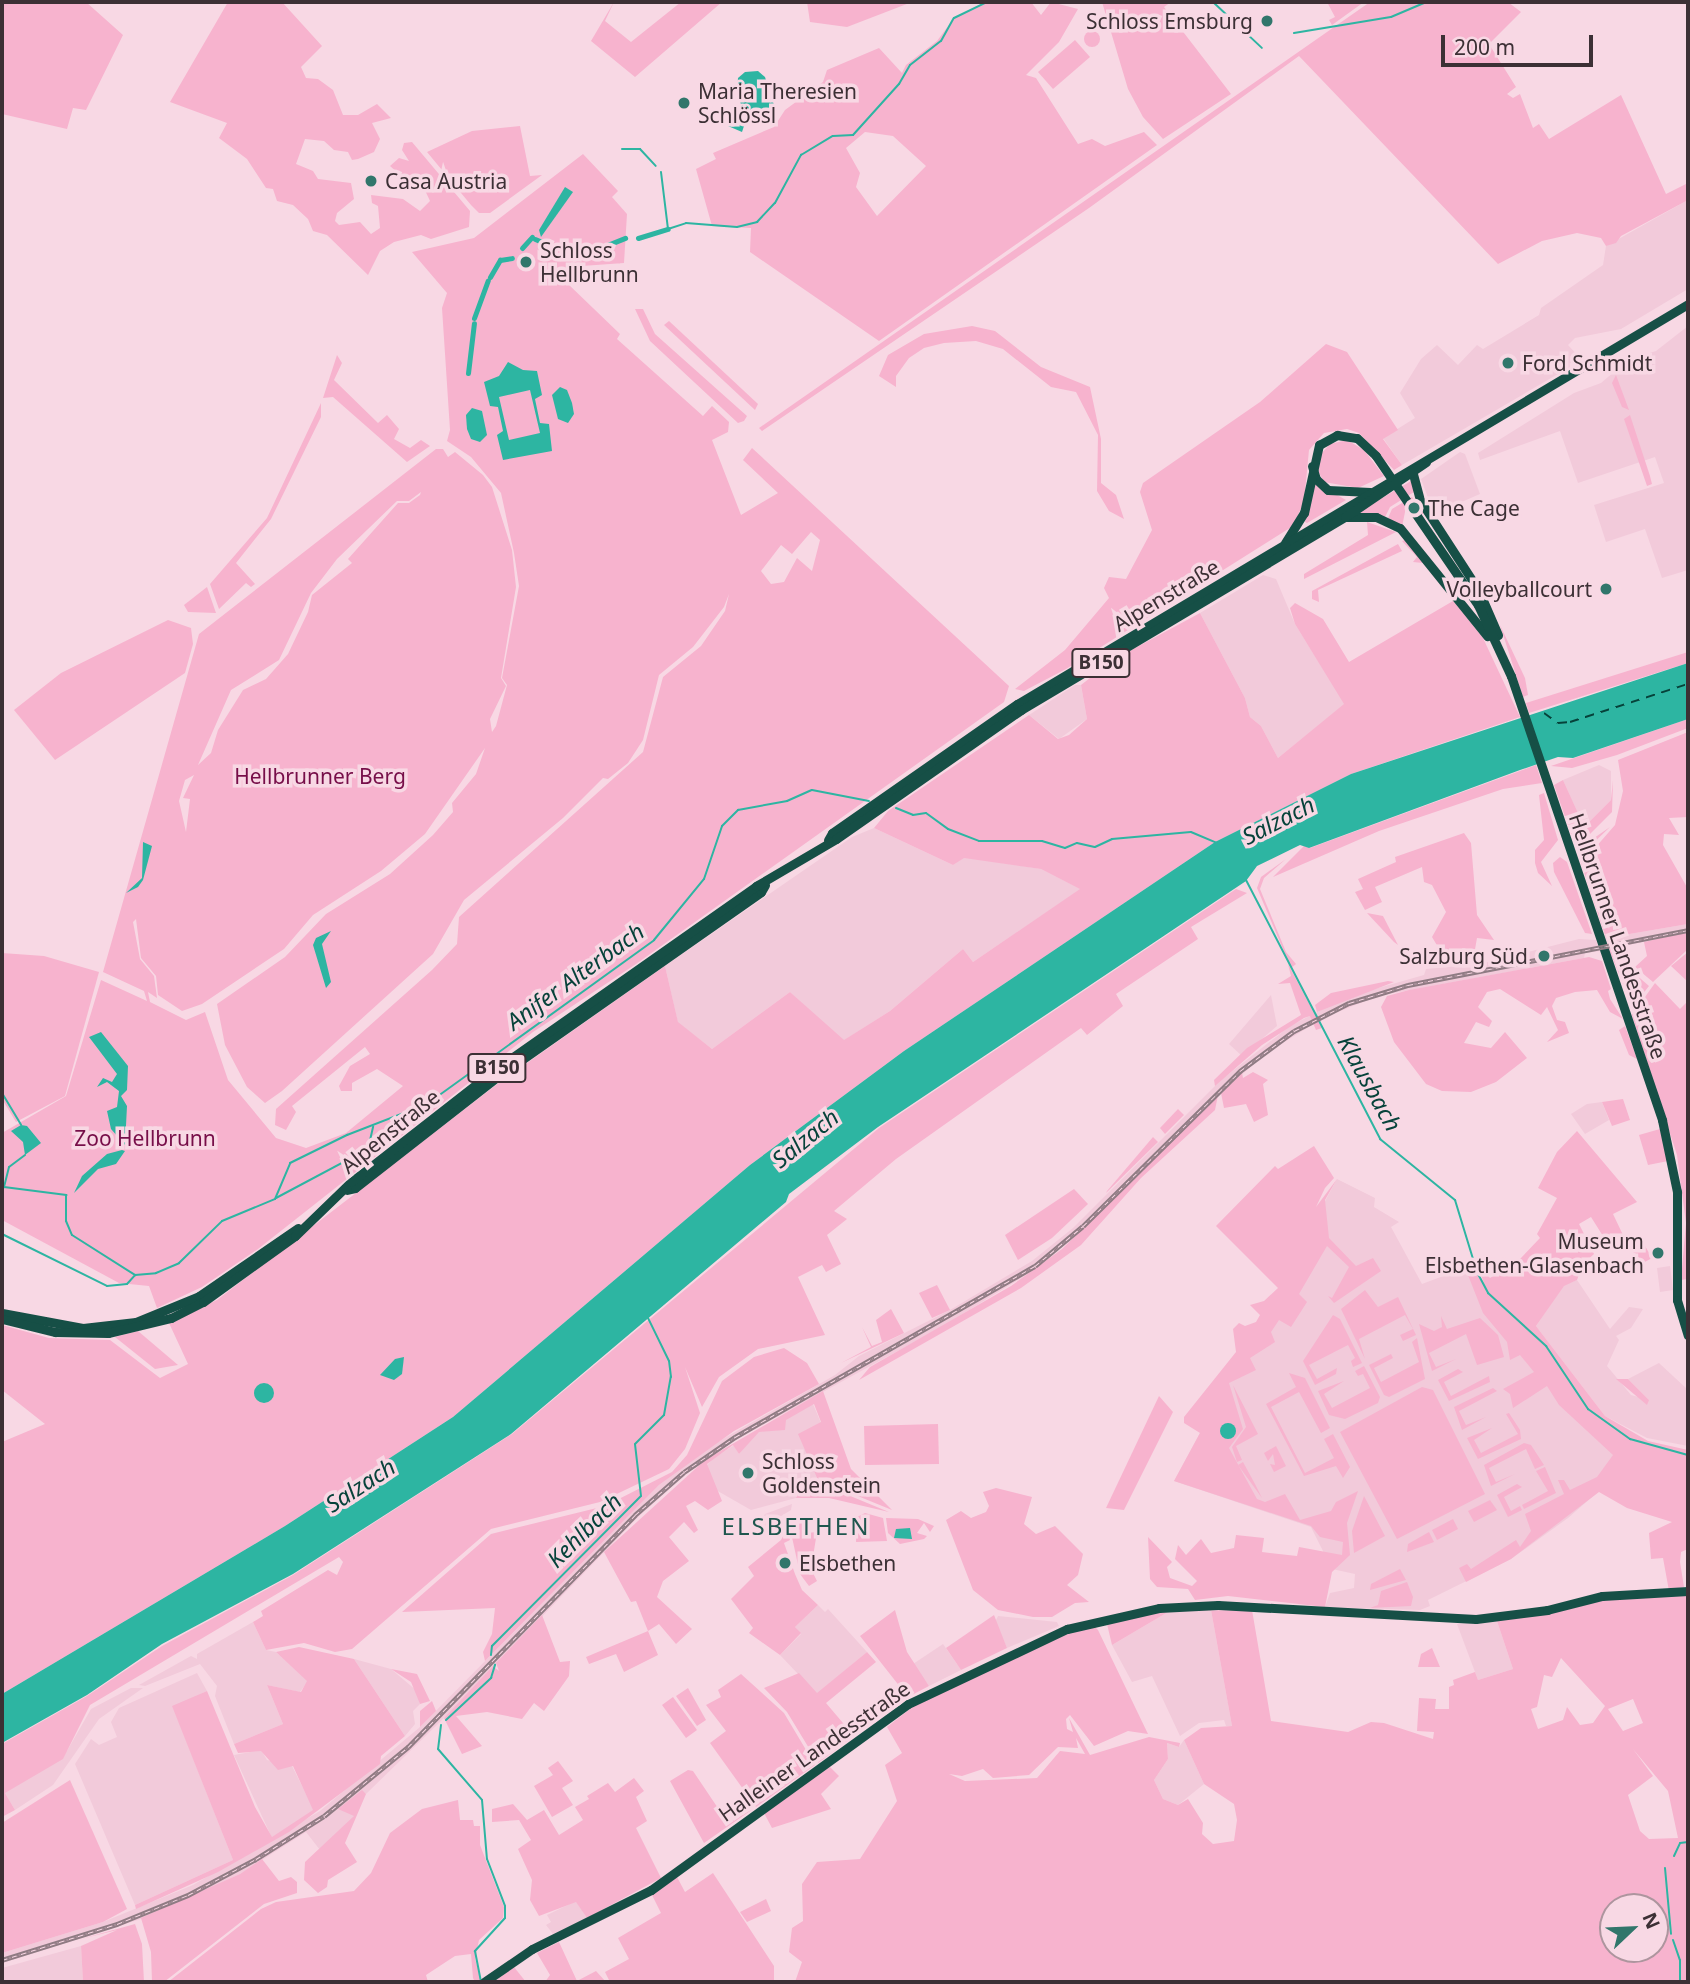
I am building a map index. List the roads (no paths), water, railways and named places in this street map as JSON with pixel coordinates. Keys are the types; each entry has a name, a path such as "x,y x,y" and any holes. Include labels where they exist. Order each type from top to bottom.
{"main road":[{"name":"Alpenstraße","path":"828,841 832,833 1017,704 1688,304"},
{"name":"Hellbrunner Landesstraße","path":"1311,464 1319,445 1337,435 1357,438 1376,456 1478,605 1503,657 1669,1143 1679,1232 1677,1300 1688,1335"},
{"name":"Alpenstraße","path":"2,1313 83,1328 136,1322 199,1296 298,1228 492,1071 756,886 765,885 1021,710 1345,517 1413,474 1426,462"},
{"path":"1311,464 1317,479 1328,490 1370,492"},
{"path":"1286,544 1308,502 1311,464"},
{"name":"Hellbrunner Landesstraße","path":"1413,474 1420,500 1490,614 1503,657"},
{"name":"Hellbrunner Landesstraße","path":"1345,517 1376,517 1400,528 1503,657"},
{"name":"Alpenstraße","path":"2,1319 31,1328 83,1334 122,1331 171,1318 233,1283 295,1236 298,1228"},
{"name":"Halleiner Landesstraße","path":"485,1982 532,1949 651,1890 908,1704 1067,1629 1159,1608 1217,1605 1476,1619 1547,1610 1602,1596 1688,1591"}],"water":[{"path":"758,71 765,77 775,108 771,117 747,121 737,93 738,78 745,72"},
{"path":"727,112 736,113 744,126 742,132 728,126 724,116"},
{"path":"565,187 573,192 541,237 539,230"},
{"path":"508,362 523,370 537,371 542,395 535,399 540,423 549,424 552,451 503,460 497,435 503,431 498,407 490,406 484,382 499,376","holes":["530,390 540,433 509,440 499,397"]},
{"path":"560,387 567,390 572,403 574,414 568,423 558,419 552,395"},
{"path":"472,408 482,411 487,435 480,442 471,439 467,429 466,415"},
{"name":"Salzach","path":"1688,663 1688,719 1573,758 1558,757 1309,848 1300,845 1257,866 1246,881 878,1127 789,1194 786,1202 511,1434 293,1574 162,1644 87,1695 2,1743 2,1694 285,1526 453,1417 750,1165 904,1051 1215,842 1351,774"},
{"path":"143,842 152,846 143,880 138,887 126,893 142,878"},
{"path":"331,931 322,944 331,982 326,988 313,945 316,938"},
{"path":"101,1032 128,1066 127,1090 121,1096 127,1106 125,1145 111,1129 107,1111 117,1107 119,1091 107,1082 97,1087 103,1078 112,1082 117,1074 89,1037"},
{"path":"21,1125 27,1126 41,1143 25,1155 23,1142 11,1131"},
{"path":"125,1151 116,1164 98,1169 74,1193 82,1176 107,1154"},
{"path":"404,1357 402,1374 394,1380 380,1375 395,1359"},
{"path":"264,1383 271,1386 274,1393 271,1400 264,1403 257,1400 254,1393 257,1386"},
{"path":"1225,1423 1231,1423 1236,1431 1234,1437 1225,1439 1220,1434 1220,1428"},
{"path":"910,1528 912,1539 894,1538 896,1529"}],"waterway":[{"path":"661,172 668,229 686,223 737,227 757,222 775,203 801,155 833,136 853,135 899,84 910,65 941,41 954,18 987,2"},
{"path":"1213,2 1262,48"},
{"path":"1294,33 1391,17 1427,2"},
{"path":"622,149 640,149 656,166"},
{"path":"638,238 668,229"},
{"path":"522,248 532,237"},
{"path":"575,258 625,238"},
{"path":"535,239 547,244"},
{"path":"490,277 500,260 512,258"},
{"path":"474,318 488,280"},
{"path":"468,373 474,323"},
{"name":"Anifer Alterbach","path":"25,1155 9,1167 4,1187 66,1195 66,1221 72,1235 135,1275 156,1273 179,1263 222,1221 275,1199 290,1163 347,1135 427,1104 654,940 704,879 722,826 738,810 787,801 812,790 869,801"},
{"name":"Anifer Alterbach","path":"896,808 913,815 926,813 948,829 979,841 1042,841 1065,848 1077,843 1095,847 1112,839 1191,832 1217,843"},
{"name":"Klausbach","path":"1246,880 1380,1139 1455,1200 1477,1272 1488,1293 1546,1346 1588,1409 1630,1439 1688,1455"},
{"name":"Anifer Alterbach","path":"2,1093 21,1125"},
{"name":"Anifer Alterbach","path":"276,1198 368,1149 373,1127"},
{"path":"2,1234 107,1286 127,1284 135,1275"},
{"name":"Kehlbach","path":"491,1655 492,1646 641,1496 635,1444 664,1415 671,1377 669,1361 648,1318"},
{"name":"Kehlbach","path":"446,1720 491,1678 495,1665"},
{"name":"Kehlbach","path":"441,1725 438,1749 482,1800 487,1859 505,1906 505,1918 475,1951 481,1981"},
{"path":"1674,1856 1680,1843 1688,1842"},
{"path":"1665,1868 1671,1934"},
{"path":"1673,1940 1680,1960 1680,1982"}],"railway":[{"path":"2,1960 117,1924 188,1895 256,1859 324,1816 408,1747 635,1515 684,1472 735,1437 1035,1266 1083,1226 1240,1071 1294,1031 1349,1003 1408,985 1688,930"}],"place":[{"name":"Schloss Emsburg","path":"1267,21"},
{"name":"Maria Theresien Schlössl","path":"684,103"},
{"name":"Casa Austria","path":"371,181"},
{"name":"Schloss Hellbrunn","path":"526,262"},
{"name":"Ford Schmidt","path":"1508,363"},
{"name":"The Cage","path":"1414,508"},
{"name":"Volleyballcourt","path":"1606,589"},
{"name":"Salzburg Süd","path":"1544,956"},
{"name":"Museum Elsbethen-Glasenbach","path":"1658,1253"},
{"name":"Schloss Goldenstein","path":"748,1473"},
{"name":"Elsbethen","path":"785,1563"}],"district":[{"name":"ELSBETHEN","path":"796,1526"}],"park label":[{"name":"Hellbrunner Berg","path":"320,776"},
{"name":"Zoo Hellbrunn","path":"145,1138"}]}
